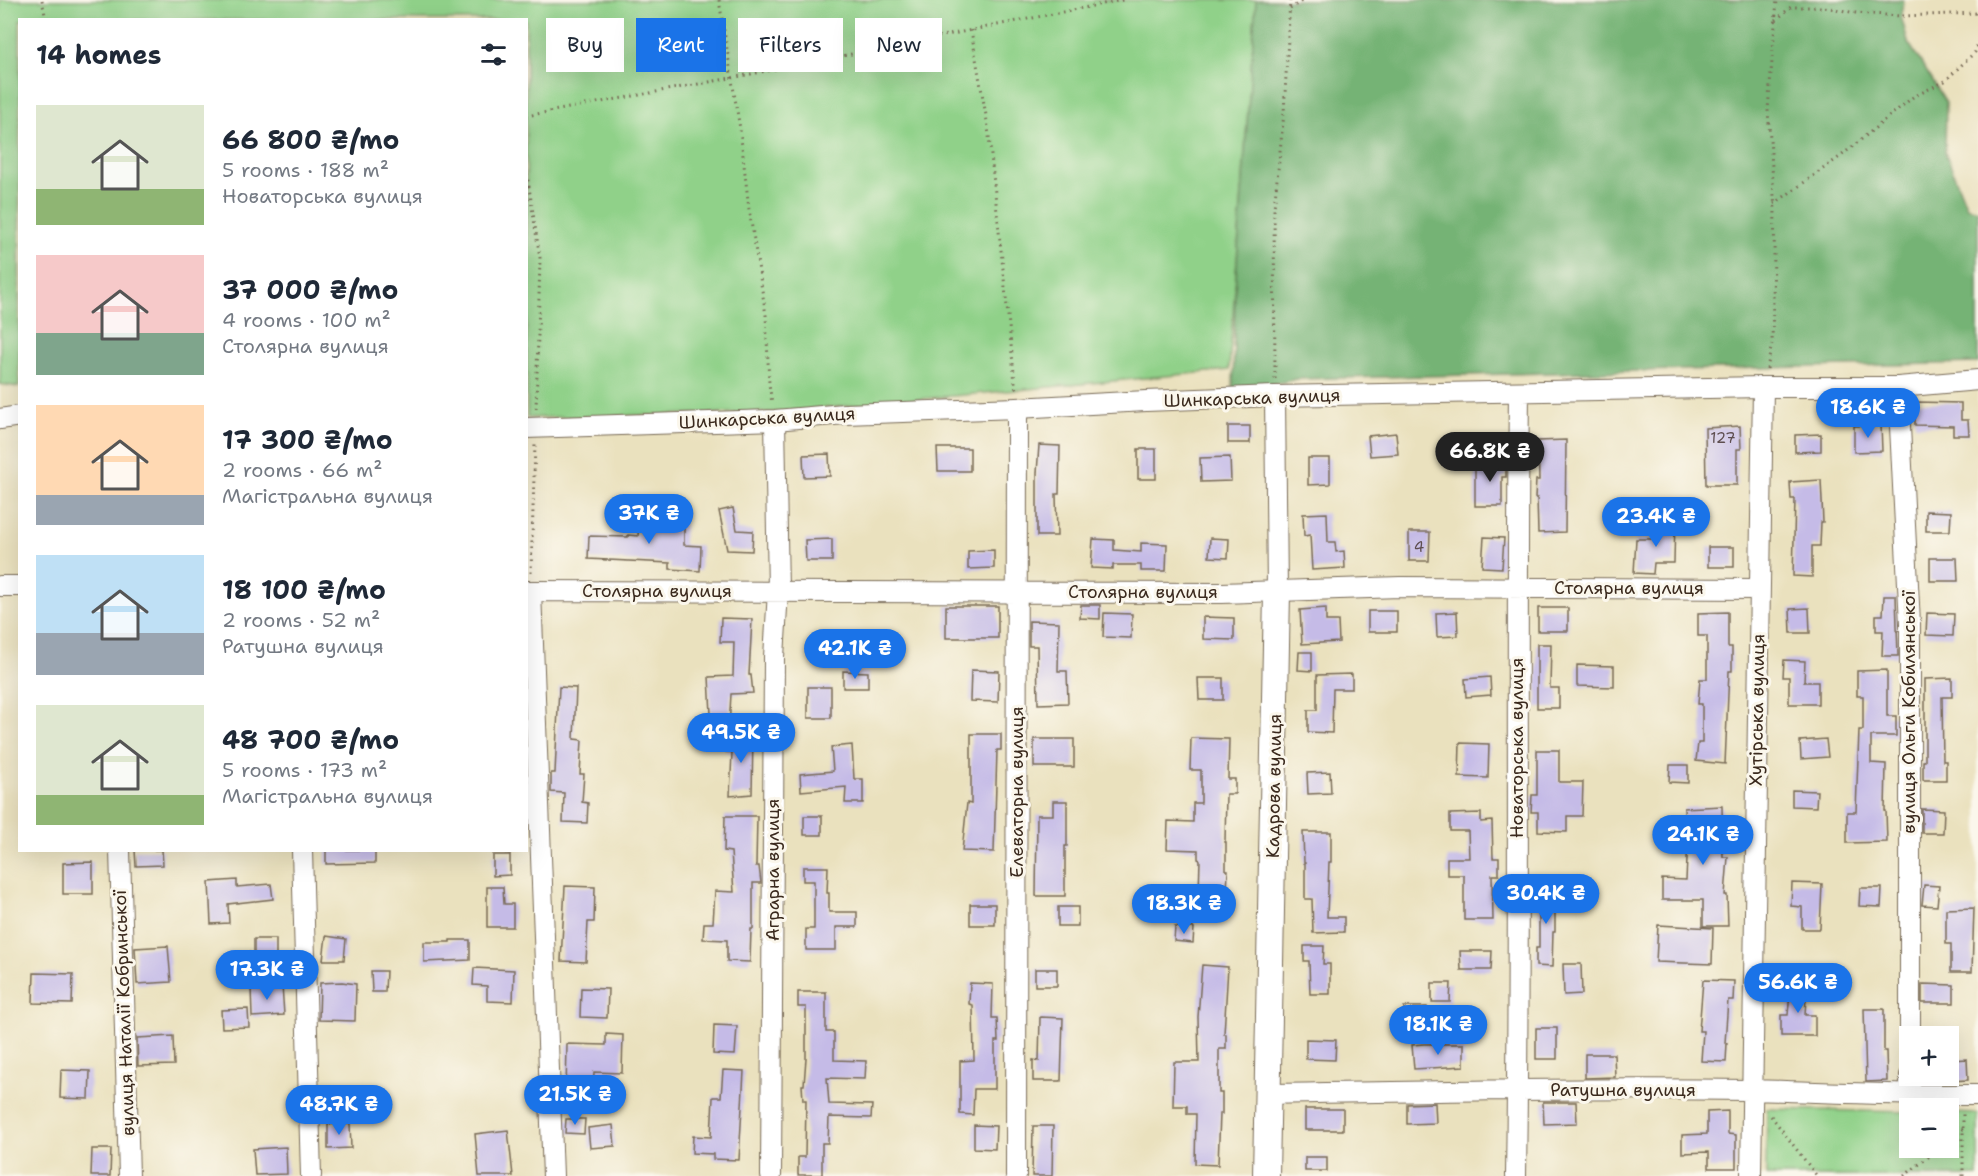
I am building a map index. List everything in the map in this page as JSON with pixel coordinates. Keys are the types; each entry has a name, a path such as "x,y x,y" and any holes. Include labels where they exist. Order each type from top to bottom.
{"street":[{"name":"Шинкарська вулиця","path":"531,428 776,420 845,414 1017,408 1146,400 1763,387 1898,387 1978,380"},
{"name":"Хутірська вулиця","path":"1751,1176 1763,387"},
{"name":"вулиця Ольги Кобилянської","path":"1898,387 1910,624 1910,1026"},
{"name":"Новаторська вулиця","path":"1516,1176 1519,392"},
{"name":"Кадрова вулиця","path":"1266,1176 1277,592 1275,396"},
{"name":"Елеваторна вулиця","path":"1016,1176 1017,408"},
{"path":"0,419 18,417"},
{"name":"Аграрна вулиця","path":"771,1176 774,668 778,591 776,420"},
{"path":"0,586 18,586"},
{"name":"Столярна вулиця","path":"529,591 1277,592 1400,587 1759,589"},
{"path":"529,591 554,1176"},
{"name":"вулиця Наталії Кобринської","path":"120,852 129,1176"},
{"path":"302,852 311,1176"},
{"path":"1910,1086 1910,1096"},
{"name":"Ратушна вулиця","path":"1268,1094 1518,1090 1751,1090 1910,1096 1970,1095"}],"path":[{"path":"42,0 46,18"},
{"path":"719,0 740,129 748,209 766,315 769,384 776,420"},
{"path":"528,116 1123,0"},
{"path":"1275,396 1274,208 1284,113 1290,0"},
{"path":"1290,9 1303,0"},
{"path":"1763,387 1772,343 1774,204 1768,110 1777,0"},
{"path":"1775,21 1791,7 1824,7 1856,13 1901,16 1978,13"},
{"path":"971,30 988,128 1017,408"},
{"path":"1774,204 1841,156 1914,97 1945,81 1975,52 1978,42"},
{"path":"528,181 540,258 531,428 529,591"},
{"path":"1963,1176 1963,1129 1970,1095"},
{"path":"1771,1116 1817,1176"},
{"path":"1959,1132 1963,1129"},
{"path":"1904,1176 1927,1158"}],"green space":[{"path":"0,0 1256,0 1229,370 783,412 528,418 528,18 18,18 18,387 0,384"},
{"path":"1256,0 1904,0 1901,16 1908,42 1946,102 1945,152 1967,207 1978,210 1978,363 1297,379 1233,393 1235,290"},
{"path":"1767,1109 1899,1112 1899,1158 1959,1158 1959,1113 1978,1114 1978,1176 1766,1176"}],"building":[{"path":"1915,402 1961,403 1961,420 1968,420 1969,435 1953,435 1953,426 1915,425"},
{"path":"1881,425 1882,451 1854,452 1854,426"},
{"path":"1228,426 1250,426 1250,443 1228,443"},
{"path":"1740,426 1741,449 1737,449 1737,485 1706,485 1705,428"},
{"path":"1396,433 1398,454 1370,456 1368,436"},
{"path":"1821,434 1821,451 1795,452 1795,435"},
{"path":"1566,440 1565,532 1538,533 1537,498 1535,498 1536,480 1539,480 1538,441"},
{"path":"1039,445 1060,446 1059,494 1056,494 1057,536 1037,536"},
{"path":"937,448 970,448 970,471 938,471"},
{"path":"1138,449 1156,449 1156,479 1138,479"},
{"path":"829,454 830,476 804,477 803,455"},
{"path":"1230,457 1231,481 1201,482 1200,458"},
{"path":"1491,457 1506,457 1506,477 1502,477 1502,506 1475,506 1475,465 1491,465"},
{"path":"1308,458 1330,458 1330,484 1308,485"},
{"path":"1821,480 1823,522 1821,522 1820,546 1812,546 1812,577 1793,576 1795,499 1791,499 1790,482"},
{"path":"640,506 655,507 654,522 684,523 684,545 701,546 700,571 670,569 670,563 588,559 589,536 638,536"},
{"path":"733,508 737,530 753,531 752,551 727,550 719,511"},
{"path":"1926,511 1951,512 1950,531 1926,531"},
{"path":"1327,513 1328,542 1335,542 1336,552 1344,551 1345,568 1312,570 1310,535 1304,536 1303,514"},
{"path":"1658,517 1675,518 1674,563 1654,563 1653,574 1634,573 1636,539 1657,539"},
{"path":"1409,532 1430,532 1429,561 1409,561"},
{"path":"1484,537 1504,538 1502,568 1482,567"},
{"path":"1210,538 1229,539 1228,558 1209,557"},
{"path":"832,539 832,561 806,561 805,540"},
{"path":"1093,539 1114,540 1114,550 1141,552 1141,543 1167,544 1166,571 1141,571 1141,565 1113,565 1113,569 1091,568"},
{"path":"1708,547 1734,547 1734,567 1708,567"},
{"path":"994,550 994,568 968,569 968,551"},
{"path":"1930,558 1957,558 1958,581 1930,581"},
{"path":"1884,596 1896,596 1898,656 1882,656 1883,631 1876,631 1876,615 1883,615"},
{"path":"1081,605 1100,605 1100,619 1080,618"},
{"path":"946,606 998,606 998,638 946,638"},
{"path":"1326,608 1326,621 1338,621 1339,642 1302,644 1300,610"},
{"path":"1538,608 1568,608 1568,631 1538,631"},
{"path":"1809,608 1810,633 1791,633 1790,609"},
{"path":"1368,611 1397,611 1397,632 1368,632"},
{"path":"1457,612 1458,636 1437,637 1436,613"},
{"path":"1728,612 1728,647 1732,647 1732,671 1729,671 1725,764 1696,761 1698,743 1702,743 1702,704 1698,704 1700,679 1707,679 1707,636 1698,636 1698,613"},
{"path":"1104,613 1132,614 1131,638 1103,637"},
{"path":"1927,613 1954,614 1953,636 1926,635"},
{"path":"1203,617 1234,618 1234,640 1203,639"},
{"path":"721,618 752,619 749,675 751,675 753,693 731,694 729,728 706,727 707,714 711,714 709,677 733,676 734,642 720,642"},
{"path":"1029,621 1059,622 1058,671 1067,671 1068,703 1038,704 1037,646 1029,646"},
{"path":"1537,644 1551,644 1550,688 1559,688 1559,708 1537,708"},
{"path":"1299,652 1312,652 1312,671 1298,670"},
{"path":"1784,660 1805,661 1804,682 1818,682 1818,704 1789,704 1789,677 1783,677"},
{"path":"1577,665 1614,666 1614,687 1577,686"},
{"path":"971,670 999,671 998,702 970,701"},
{"path":"1887,670 1887,716 1896,716 1896,736 1871,736 1871,763 1886,764 1887,842 1847,843 1847,812 1856,812 1859,730 1863,730 1863,696 1857,696 1857,671"},
{"path":"843,671 868,672 868,688 843,688"},
{"path":"1352,674 1352,689 1333,689 1332,733 1308,732 1308,710 1317,710 1317,675"},
{"path":"1490,677 1491,695 1466,697 1465,679"},
{"path":"1198,678 1223,678 1223,700 1199,700"},
{"path":"1952,678 1952,697 1942,697 1943,761 1946,761 1946,780 1923,780 1925,679"},
{"path":"559,687 576,688 574,739 582,740 580,774 584,774 582,802 588,803 587,823 563,822 564,793 551,792 551,773 555,773"},
{"path":"808,687 831,687 831,718 808,718"},
{"path":"971,734 1001,734 1001,750 997,750 994,852 962,851 967,803 971,804"},
{"path":"727,735 753,736 752,794 730,796 732,752 726,752"},
{"path":"1191,738 1229,739 1228,779 1235,779 1235,794 1226,794 1227,893 1199,892 1198,850 1167,849 1168,821 1193,822 1193,803 1201,803 1201,770 1190,770"},
{"path":"1034,739 1074,739 1074,767 1034,767"},
{"path":"1826,739 1828,757 1801,759 1800,741"},
{"path":"1460,743 1489,744 1488,778 1459,777"},
{"path":"852,745 854,779 863,779 863,803 845,803 846,787 801,791 800,774 833,771 831,747"},
{"path":"1537,750 1559,750 1559,782 1583,782 1582,816 1567,816 1567,832 1538,831 1538,812 1531,812 1532,795 1537,795"},
{"path":"1670,765 1688,765 1688,783 1669,782"},
{"path":"1330,772 1331,793 1308,794 1307,773"},
{"path":"1792,790 1817,791 1816,807 1792,806"},
{"path":"1053,801 1067,801 1065,896 1036,896 1037,815 1053,815"},
{"path":"1722,806 1723,857 1728,857 1725,895 1727,895 1728,926 1703,926 1703,900 1662,900 1662,879 1686,880 1688,838 1685,838 1684,808"},
{"path":"1922,809 1944,810 1943,833 1922,833"},
{"path":"1481,813 1481,822 1492,821 1493,858 1499,858 1499,875 1492,875 1493,920 1464,920 1464,875 1447,875 1447,858 1469,858 1468,831 1450,831 1450,814"},
{"path":"725,816 757,816 756,866 759,866 761,883 753,883 750,962 727,961 727,940 703,939 704,923 713,923 715,891 734,892 731,852 724,851"},
{"path":"804,816 822,816 822,835 804,835"},
{"path":"1303,832 1331,832 1327,917 1344,917 1344,932 1313,933 1312,899 1305,899"},
{"path":"135,852 162,852 163,865 136,866"},
{"path":"326,852 375,852 375,863 326,864"},
{"path":"493,855 510,855 510,875 493,876"},
{"path":"93,862 93,894 63,894 63,863"},
{"path":"803,867 828,867 829,912 857,912 857,927 836,927 836,950 806,950 806,929 814,929 814,881 803,881"},
{"path":"237,880 237,887 271,884 273,899 228,904 229,923 211,924 209,882"},
{"path":"1792,883 1822,884 1820,929 1802,929 1802,907 1791,906"},
{"path":"1924,885 1939,886 1937,906 1922,905"},
{"path":"565,886 595,887 594,922 588,922 586,962 561,961"},
{"path":"487,887 503,887 504,904 513,904 513,927 487,927"},
{"path":"1536,888 1558,889 1552,967 1536,966 1536,948 1539,948 1539,905 1535,905"},
{"path":"1860,888 1882,888 1881,907 1859,906"},
{"path":"970,904 995,904 995,925 970,925"},
{"path":"1058,907 1078,907 1078,926 1058,926"},
{"path":"1974,908 1972,972 1951,972 1951,944 1946,944 1946,909"},
{"path":"1658,925 1713,928 1712,964 1656,962"},
{"path":"1175,927 1194,928 1193,943 1174,941"},
{"path":"326,936 346,939 344,960 323,960"},
{"path":"254,939 276,939 276,960 254,960"},
{"path":"450,940 470,940 470,960 424,962 424,942 450,942"},
{"path":"168,946 171,982 137,984 135,948"},
{"path":"1304,946 1324,946 1323,964 1330,964 1330,994 1310,994 1309,961 1304,961"},
{"path":"1460,951 1492,951 1491,970 1461,970"},
{"path":"249,952 251,967 230,970 228,954"},
{"path":"1563,964 1581,964 1582,994 1564,995"},
{"path":"1202,965 1228,967 1224,1034 1226,1034 1226,1049 1219,1049 1219,1093 1222,1093 1222,1114 1220,1114 1218,1165 1195,1164 1196,1114 1187,1114 1187,1106 1173,1106 1174,1062 1199,1062 1198,1017"},
{"path":"474,968 514,970 513,1002 487,1001 487,986 473,985"},
{"path":"1035,969 1057,969 1057,986 1035,986"},
{"path":"371,971 386,971 385,992 372,992"},
{"path":"34,973 73,974 72,1004 33,1003"},
{"path":"1703,980 1734,981 1733,1000 1728,1000 1726,1062 1701,1061 1703,1031 1699,1031"},
{"path":"1791,981 1807,982 1805,1015 1815,1015 1815,1036 1781,1036 1781,1015 1788,1015"},
{"path":"320,983 356,984 355,1021 319,1020"},
{"path":"970,983 993,984 992,1018 997,1018 998,1041 995,1041 995,1089 974,1089 973,1115 960,1114 960,1061 974,1060 973,1005 969,1004"},
{"path":"1432,983 1451,983 1450,1002 1432,1002"},
{"path":"1922,984 1954,985 1954,1003 1922,1003"},
{"path":"282,985 284,1015 252,1017 251,987"},
{"path":"581,988 608,989 607,1018 580,1017"},
{"path":"798,992 826,992 826,1032 834,1032 834,1060 866,1061 865,1079 827,1078 829,1104 872,1105 871,1118 829,1117 828,1143 822,1143 822,1175 798,1175 798,1157 805,1157 806,1100 803,1100 802,1085 804,1085 806,1058 806,1007 798,1007"},
{"path":"1404,1007 1427,1007 1427,1021 1404,1021"},
{"path":"248,1009 249,1027 222,1028 221,1010"},
{"path":"1864,1009 1884,1009 1887,1081 1866,1082"},
{"path":"1040,1017 1063,1018 1061,1081 1033,1081 1033,1060 1039,1061"},
{"path":"714,1025 737,1026 735,1055 713,1054"},
{"path":"1536,1028 1557,1028 1557,1059 1536,1059"},
{"path":"606,1034 623,1035 622,1073 594,1072 593,1093 566,1092 567,1044 606,1045"},
{"path":"173,1036 174,1065 138,1066 137,1038"},
{"path":"1306,1039 1336,1040 1335,1060 1306,1059"},
{"path":"1464,1044 1464,1066 1414,1069 1412,1045"},
{"path":"1585,1054 1614,1054 1615,1077 1585,1078"},
{"path":"1959,1059 1967,1059 1968,1080 1959,1080"},
{"path":"61,1070 90,1071 89,1099 60,1098"},
{"path":"723,1070 744,1071 739,1160 713,1159 713,1154 692,1153 693,1136 711,1137 713,1097 721,1097"},
{"path":"1543,1102 1576,1102 1577,1123 1544,1124"},
{"path":"1435,1103 1436,1123 1407,1124 1407,1104"},
{"path":"1305,1109 1343,1109 1343,1130 1305,1130"},
{"path":"1728,1111 1728,1134 1736,1135 1736,1168 1709,1168 1709,1152 1682,1153 1682,1135 1707,1134 1707,1112"},
{"path":"566,1119 585,1119 584,1134 565,1133"},
{"path":"328,1124 350,1124 351,1148 328,1149"},
{"path":"613,1125 615,1146 590,1148 588,1128"},
{"path":"974,1125 996,1126 995,1149 974,1148"},
{"path":"1033,1126 1053,1126 1052,1176 1032,1176"},
{"path":"508,1130 513,1176 479,1176 475,1134"},
{"path":"286,1147 287,1174 255,1175 253,1149"},
{"path":"92,1149 111,1149 110,1176 91,1176"},
{"path":"1305,1157 1327,1157 1327,1171 1305,1171"}]}
